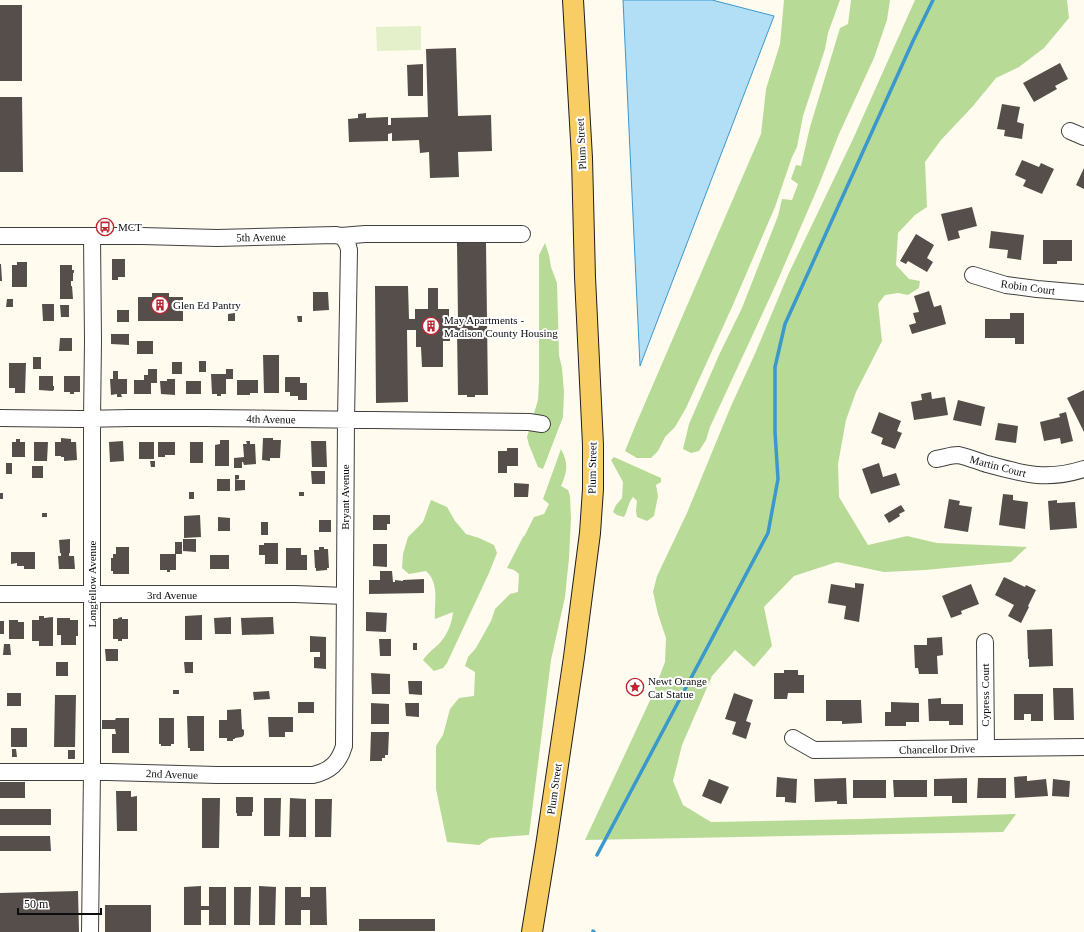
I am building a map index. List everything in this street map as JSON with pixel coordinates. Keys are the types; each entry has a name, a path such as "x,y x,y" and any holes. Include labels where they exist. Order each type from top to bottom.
{"main road":[{"name":"Plum Street","path":"532,932 574,657 590,533 593,488 593,445 585,277 582,158 573,0"}],"street":[{"name":"5th Avenue","path":"0,236 217,238 341,236 365,234 522,234"},
{"name":"Longfellow Avenue","path":"90,932 92,772 92,236"},
{"name":"Bryant Avenue","path":"339,759 344,746 346,420 349,250 348,244 341,236"},
{"name":"Robin Court","path":"973,275 1006,286 1084,293"},
{"name":"4th Avenue","path":"0,418 191,418 529,422 542,424"},
{"name":"Martin Court","path":"936,460 958,455 1018,472 1036,475 1053,475 1084,469"},
{"name":"3rd Avenue","path":"0,594 295,594 345,596"},
{"name":"Cypress Court","path":"985,642 986,748"},
{"name":"Chancellor Drive","path":"793,738 814,750 1084,747"},
{"name":"2nd Avenue","path":"0,772 314,775 330,769 339,759"}],"green space":[{"path":"784,0 840,0 828,33 825,49 803,116 797,147 792,157 775,207 686,408 675,427 665,437 658,451 651,458 637,458 625,451 761,134 766,89 780,44"},
{"path":"851,0 890,0 887,20 874,58 839,134 777,282 710,427 706,440 699,451 691,453 683,449 689,424 719,355 742,308 778,216 782,199 792,200 798,184 791,179 796,165 801,166 810,127 840,28 848,24"},
{"path":"915,0 1067,0 1069,18 1044,48 1019,67 996,78 973,106 941,140 925,162 927,207 915,215 898,233 896,265 909,279 920,281 919,288 908,295 898,293 885,295 878,304 882,341 856,392 846,420 838,464 839,497 868,545 907,536 937,543 1027,547 1011,562 925,570 884,572 837,562 794,576 764,607 772,646 754,667 735,650 712,676 682,745 673,781 683,805 711,822 1016,814 1003,832 585,840 652,696 665,662 666,638 653,592 657,576 687,513 731,406 788,275 853,139"},
{"path":"421,26 421,50 377,51 376,27"},
{"path":"545,243 557,283 559,355 562,368 564,392 563,417 543,469 538,467 527,437 538,400 539,255"},
{"path":"561,449 564,454 566,468 561,486 568,490 570,496 571,518 569,558 565,597 551,660 529,835 490,838 479,845 447,842 436,789 436,746 443,735 450,709 459,698 474,696 475,672 465,666 468,657 476,648 491,621 495,609 510,594 518,592 519,574 514,570 507,568 534,517 544,514 549,504 543,499"},
{"path":"614,457 661,478 661,482 656,485 658,496 654,516 647,521 637,517 637,501 633,497 624,517 613,512 616,505 622,498 623,482 611,460"},
{"path":"431,500 447,507 455,521 466,534 494,545 497,553 447,663 443,668 434,671 423,660 428,653 439,644 449,629 453,612 435,619 435,588 431,577 426,571 409,574 402,568 403,554 408,537 423,522"}],"water":[{"path":"623,0 712,0 774,16 640,366"}],"building":[{"path":"0,5 22,5 22,81 0,81"},
{"path":"456,48 458,116 491,115 492,151 458,152 459,177 430,178 429,152 420,153 419,140 392,141 392,133 388,134 388,141 349,142 348,119 358,118 358,114 366,113 366,118 388,117 388,125 391,125 391,118 428,117 426,49"},
{"path":"1060,63 1068,79 1055,86 1057,89 1034,102 1023,83"},
{"path":"423,64 423,96 408,96 407,65"},
{"path":"0,97 22,97 23,172 0,172"},
{"path":"1002,104 1020,107 1017,122 1024,124 1022,139 1004,136 1005,130 997,129"},
{"path":"1022,160 1039,167 1041,163 1054,169 1042,194 1023,186 1026,180 1015,175"},
{"path":"1084,168 1084,189 1076,185"},
{"path":"972,207 977,226 958,231 960,238 948,241 941,214"},
{"path":"991,231 1024,235 1021,260 1007,258 1008,250 989,248"},
{"path":"916,234 934,245 927,258 933,262 927,272 908,261 906,264 900,261"},
{"path":"1043,240 1072,240 1072,261 1057,261 1057,264 1043,264"},
{"name":"May Apartments - Madison County Housing","path":"457,243 486,243 488,395 475,395 475,397 467,397 467,395 458,395 457,330 450,331 450,341 443,341 443,367 422,367 421,347 416,347 416,330 407,330 408,402 376,403 375,286 408,286 409,319 415,319 415,309 428,309 428,288 438,288 438,309 449,309 449,322 458,321"},
{"path":"112,259 125,259 125,277 118,277 118,280 112,280"},
{"path":"17,262 27,262 27,287 12,287 12,265 17,265"},
{"path":"1,264 2,281 0,281"},
{"path":"60,265 72,265 72,270 74,270 73,281 71,281 73,299 60,299"},
{"path":"929,291 934,307 941,305 946,324 912,334 909,325 916,323 913,313 919,312 914,296"},
{"path":"313,292 328,292 329,310 313,311"},
{"name":"Glen Ed Pantry","path":"152,293 169,293 169,297 183,297 183,321 138,321 138,297 152,297"},
{"path":"7,299 13,299 13,307 6,307"},
{"path":"42,304 54,304 54,321 43,321"},
{"path":"60,305 69,305 69,317 61,317"},
{"path":"117,310 129,310 129,322 117,322"},
{"path":"235,313 235,321 228,321 228,314"},
{"path":"1010,313 1024,313 1024,344 1015,344 1015,338 985,338 985,319 1010,319"},
{"path":"297,316 302,316 302,322 298,322"},
{"path":"111,334 129,334 129,345 111,344"},
{"path":"60,338 72,338 72,351 59,351"},
{"path":"137,341 153,341 153,354 137,354"},
{"path":"263,355 279,355 279,393 264,393"},
{"path":"33,357 41,357 41,369 33,369"},
{"path":"199,361 206,361 206,372 199,372"},
{"path":"172,362 182,362 182,374 172,374"},
{"path":"9,363 26,363 25,393 15,393 15,388 9,388"},
{"path":"148,369 157,369 157,383 151,383 151,394 134,394 134,380 144,380 144,375 148,375"},
{"path":"226,369 233,369 233,379 226,379 226,394 217,396 217,394 212,394 211,374 226,374"},
{"path":"113,371 118,371 118,379 127,379 127,394 121,394 122,397 117,397 117,394 111,395 110,379 113,379"},
{"path":"39,376 53,376 53,391 39,390"},
{"path":"64,376 80,376 80,392 70,394 70,392 64,392"},
{"path":"285,377 300,377 300,383 307,383 307,400 298,400 298,396 290,396 290,392 285,392"},
{"path":"167,379 175,379 175,395 161,394 160,381 167,381"},
{"path":"237,380 258,380 258,393 250,393 250,395 237,395"},
{"path":"186,381 201,381 201,394 186,394"},
{"path":"1084,390 1084,432 1067,398"},
{"path":"931,392 932,399 945,397 948,415 914,420 911,402 922,400 921,394"},
{"path":"958,400 985,407 981,426 953,420"},
{"path":"879,412 901,421 897,431 902,433 895,449 881,444 883,438 871,433"},
{"path":"1066,412 1073,441 1061,444 1060,438 1044,441 1040,422 1060,417 1059,414"},
{"path":"998,423 1018,426 1016,443 995,440"},
{"path":"61,438 71,439 71,442 76,442 77,460 64,461 64,457 55,456 55,442 61,442"},
{"path":"263,438 281,440 280,458 270,458 270,461 262,460"},
{"path":"16,439 20,439 20,442 25,442 25,457 12,457 12,442 16,442"},
{"path":"220,440 229,440 229,466 215,466 215,445 220,444"},
{"path":"123,441 124,461 110,462 109,442"},
{"path":"246,441 250,441 250,444 255,444 256,464 244,465 242,462 242,468 234,468 234,458 244,457 243,444 247,444"},
{"path":"311,441 326,441 327,467 312,467"},
{"path":"34,442 48,442 47,461 34,461"},
{"path":"139,442 154,442 154,459 139,459"},
{"path":"158,442 175,442 175,455 158,457"},
{"path":"190,442 203,442 203,463 190,463"},
{"path":"507,448 518,448 518,466 507,466 507,473 498,473 498,451 507,451"},
{"path":"150,461 155,461 155,467 151,467"},
{"path":"6,463 12,463 12,474 6,474"},
{"path":"879,463 883,477 896,473 900,485 871,494 862,469"},
{"path":"32,466 43,466 43,478 32,478"},
{"path":"311,471 325,471 325,484 312,484"},
{"path":"235,475 239,475 239,479 235,480"},
{"path":"217,479 230,479 230,491 217,491"},
{"path":"235,480 245,480 245,490 235,491"},
{"path":"514,483 529,484 528,497 514,497"},
{"path":"189,492 194,492 194,499 189,499"},
{"path":"299,492 304,492 304,496 299,496"},
{"path":"0,493 3,493 3,499 0,499"},
{"path":"1003,494 1013,495 1013,500 1028,502 1025,529 999,525"},
{"path":"949,499 960,501 959,505 972,507 968,532 944,528"},
{"path":"1057,500 1057,503 1075,502 1077,528 1050,530 1048,501"},
{"path":"901,505 905,511 889,523 884,515"},
{"path":"42,513 47,513 47,517 42,517"},
{"path":"200,515 201,537 184,538 184,516"},
{"path":"373,515 390,515 390,524 387,524 387,530 373,530"},
{"path":"218,517 230,518 230,531 218,531"},
{"path":"319,520 331,520 331,532 319,532"},
{"path":"261,522 268,522 268,535 261,535"},
{"path":"70,539 69,556 74,556 75,569 59,569 58,556 61,556 61,553 59,540"},
{"path":"183,539 196,539 196,552 183,551"},
{"path":"175,542 182,542 182,554 175,554"},
{"path":"264,543 278,543 278,564 265,564 265,555 259,555 259,545 264,545"},
{"path":"373,544 387,544 387,567 373,566"},
{"path":"116,547 129,547 129,574 113,574 113,571 111,571 111,558 113,558 113,554 116,554"},
{"path":"319,547 328,549 329,568 327,568 327,570 316,571 314,550 319,550"},
{"path":"286,548 301,548 301,555 307,555 307,570 286,570"},
{"path":"11,552 35,552 35,569 24,569 24,566 17,566 17,563 11,564"},
{"path":"160,554 176,554 176,570 170,570 170,572 167,572 167,570 160,570"},
{"path":"210,555 229,555 229,569 210,569"},
{"path":"380,571 392,571 393,582 395,582 395,580 403,581 424,579 424,593 369,594 369,580 380,580"},
{"path":"1004,577 1025,587 1026,585 1036,590 1021,623 1008,616 1014,605 995,595"},
{"path":"855,583 864,584 859,622 844,619 846,606 828,603 831,584 855,588"},
{"path":"971,584 979,604 961,611 962,614 951,618 942,596"},
{"path":"366,612 387,613 386,632 366,631"},
{"path":"202,615 202,640 185,640 185,616"},
{"path":"39,616 44,616 44,618 53,617 53,646 39,646 39,641 32,641 32,620 39,620"},
{"path":"122,617 122,619 128,619 128,639 118,641 118,639 113,639 113,619"},
{"path":"231,617 231,634 215,634 214,618"},
{"path":"273,617 274,634 242,635 241,618"},
{"path":"57,618 70,618 70,620 78,620 78,636 76,636 76,645 61,645 61,635 57,635"},
{"path":"9,620 24,622 24,639 9,639"},
{"path":"0,621 4,621 4,634 0,634"},
{"path":"1052,629 1053,666 1029,667 1027,630"},
{"path":"310,636 326,637 326,669 314,668 314,657 320,657 320,652 310,652"},
{"path":"942,637 943,655 937,656 938,674 919,674 918,668 915,668 914,645 927,645 927,638"},
{"path":"379,639 391,639 391,656 380,656"},
{"path":"413,643 417,643 417,650 413,650"},
{"path":"4,644 10,644 11,655 3,655"},
{"path":"105,649 118,649 118,661 106,661"},
{"path":"56,662 68,662 68,676 56,676"},
{"path":"184,662 193,662 193,673 185,673"},
{"path":"784,670 798,670 798,675 804,675 804,693 788,693 787,699 774,699 774,673 784,673"},
{"path":"371,673 390,674 390,694 372,694"},
{"path":"408,681 422,681 422,695 409,694"},
{"path":"1053,688 1073,688 1074,720 1054,720"},
{"path":"173,690 179,690 179,694 173,694"},
{"path":"269,691 270,699 254,700 253,692"},
{"path":"7,693 21,693 21,706 7,706"},
{"path":"734,693 753,700 746,721 751,723 746,739 732,734 736,722 725,719"},
{"path":"1014,694 1043,694 1043,721 1031,721 1031,714 1024,714 1024,720 1014,720"},
{"path":"55,695 76,695 75,747 54,747"},
{"path":"941,698 941,704 963,704 963,725 949,725 949,721 929,721 928,699"},
{"path":"826,700 861,700 862,723 842,724 842,721 826,721"},
{"path":"298,702 314,702 314,713 298,713"},
{"path":"891,702 919,703 919,722 906,722 906,726 885,726 885,712 891,712"},
{"path":"371,703 389,704 389,724 371,724"},
{"path":"405,703 419,703 419,717 406,716"},
{"path":"241,709 242,729 244,730 244,735 233,739 233,741 227,741 227,738 219,738 219,720 227,720 227,710"},
{"path":"187,716 204,716 204,751 190,751 190,748 188,748"},
{"path":"268,717 293,717 293,732 285,732 285,737 269,737"},
{"path":"116,718 129,718 129,753 112,753 112,734 116,734 115,729 102,729 102,720 115,720"},
{"path":"159,718 174,718 174,744 171,744 171,746 161,746 161,744 159,744"},
{"path":"11,728 27,728 27,747 11,747"},
{"path":"371,732 389,732 388,755 385,755 385,758 382,758 382,761 370,761"},
{"path":"12,749 16,749 17,757 12,757"},
{"path":"68,750 75,750 75,759 68,759"},
{"path":"1027,776 1027,781 1046,779 1048,796 1015,798 1014,777"},
{"path":"777,777 797,779 796,803 785,802 785,797 776,797"},
{"path":"846,778 847,804 837,804 837,801 815,802 814,779"},
{"path":"967,778 967,803 952,803 952,796 934,796 934,779"},
{"path":"978,778 1006,778 1006,798 977,798"},
{"path":"709,779 729,787 721,804 702,796"},
{"path":"1053,779 1070,781 1069,797 1052,796"},
{"path":"853,780 886,780 886,798 853,798"},
{"path":"893,780 927,780 927,797 894,797"},
{"path":"0,782 25,782 25,798 0,798"},
{"path":"116,791 131,791 131,797 137,796 137,831 117,831"},
{"path":"236,797 253,797 252,816 237,816"},
{"path":"202,798 220,798 219,848 202,848"},
{"path":"264,798 281,798 280,836 264,836"},
{"path":"290,798 306,799 306,837 289,837"},
{"path":"315,799 332,799 331,837 315,837"},
{"path":"0,809 51,809 51,825 0,825"},
{"path":"0,836 50,836 51,851 0,851"},
{"path":"201,886 201,906 209,906 209,887 226,887 226,925 209,925 209,910 201,910 201,925 184,925 184,887"},
{"path":"259,886 276,887 275,925 259,925"},
{"path":"234,887 251,887 250,925 234,925"},
{"path":"285,887 301,887 301,897 310,897 310,887 326,887 327,925 310,925 310,910 301,910 301,925 285,925"},
{"path":"78,891 79,932 0,932 0,893"},
{"path":"105,905 151,905 151,932 105,932"},
{"path":"359,919 435,919 435,931 359,931"}],"waterway":[{"path":"597,855 768,533 778,479 775,432 775,367 785,324 933,0"}],"place":[{"name":"MCT","path":"105,227"},
{"name":"Glen Ed Pantry","path":"160,305"},
{"name":"May Apartments - Madison County Housing","path":"431,326"},
{"name":"Newt Orange Cat Statue","path":"635,687"}]}
